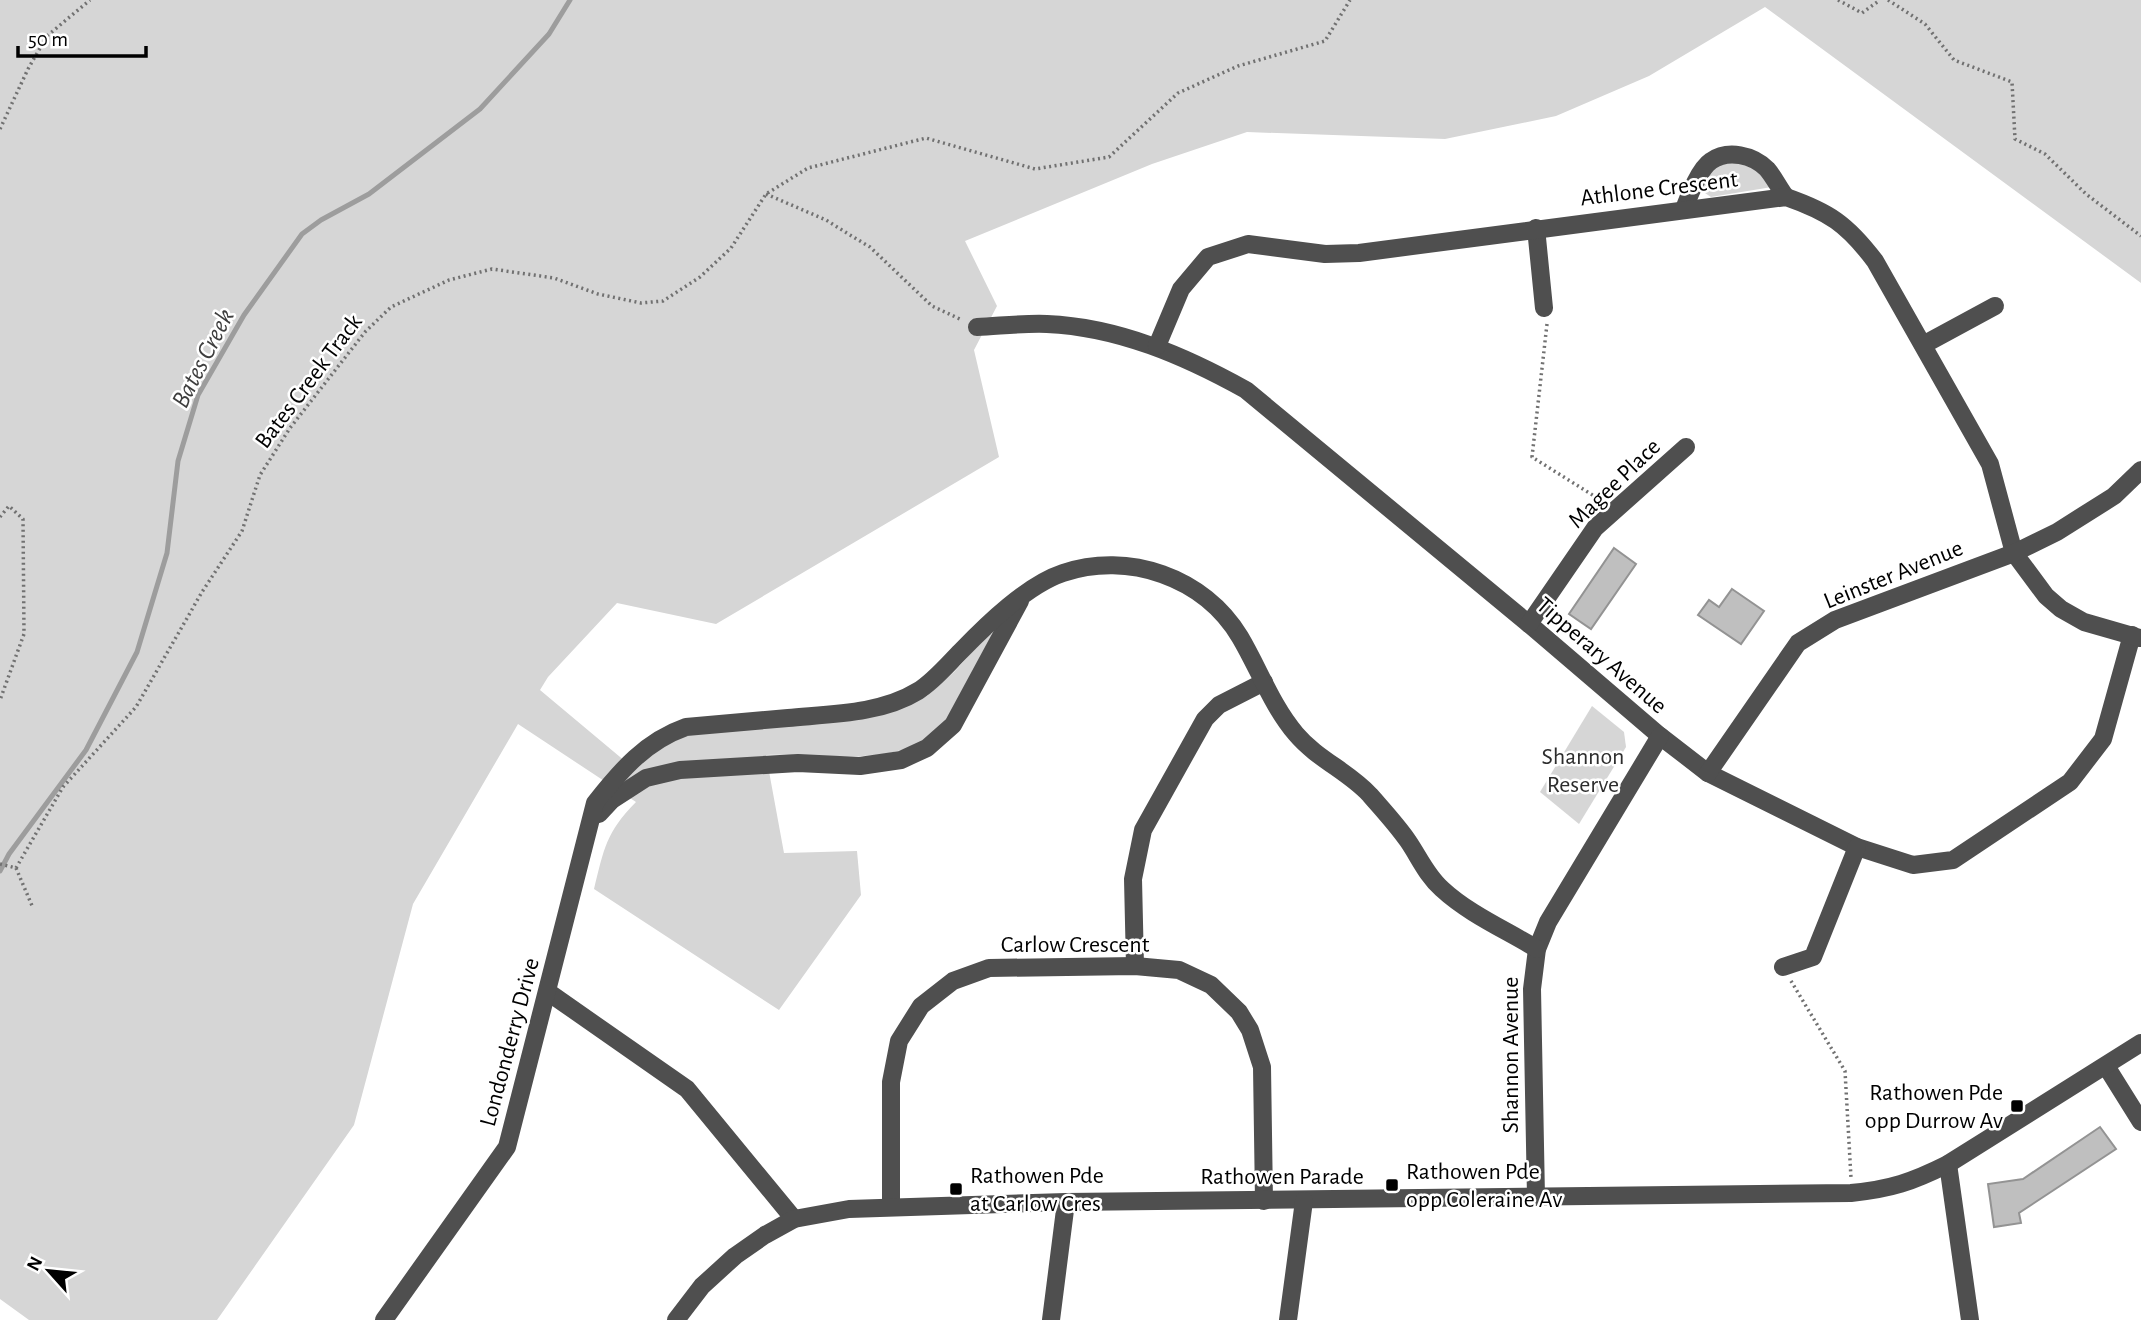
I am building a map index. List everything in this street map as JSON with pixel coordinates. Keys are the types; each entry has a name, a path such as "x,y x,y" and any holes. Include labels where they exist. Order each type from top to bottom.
{"street":[{"path":"1684,209 1695,182 1710,161 1732,155 1751,157 1767,169 1786,197"},
{"name":"Athlone Crescent","path":"1157,346 1181,289 1208,257 1248,244 1325,254 1359,253 1786,197 1811,205 1835,218 1856,235 1875,261 1990,464 2014,553"},
{"path":"1536,228 1544,308"},
{"path":"1923,345 1995,306"},
{"name":"Tipperary Avenue","path":"976,327 1047,324 1095,331 1157,346 1246,390 1707,773 1857,847 1913,865 1953,860 2070,782 2102,739 2136,637"},
{"name":"Magee Place","path":"1529,624 1595,528 1686,447"},
{"name":"Leinster Avenue","path":"1707,773 1798,643 1835,620 2014,553 2057,532 2115,496 2141,470"},
{"path":"2014,553 2046,596 2061,609 2084,622 2136,637"},
{"name":"Londonderry Drive","path":"384,1320 507,1147 595,803 624,766 668,733 686,727 835,714 891,703 919,690 988,622 1036,587 1063,573 1121,564 1159,572 1197,590 1224,615 1240,636 1296,734 1315,753 1368,793 1407,840 1441,888 1463,905 1537,949"},
{"name":"Londonderry Drive","path":"589,825 612,800 646,778 680,770 798,763 860,766 901,760 927,748 953,725 1022,598"},
{"path":"1135,966 1133,878 1143,830 1205,719 1219,705 1264,681"},
{"name":"Shannon Avenue","path":"1536,1197 1532,989 1537,949 1548,922 1660,736"},
{"path":"1783,967 1813,957 1857,847"},
{"name":"Carlow Crescent","path":"891,1206 891,1082 899,1041 921,1006 953,981 989,968 1135,966 1179,970 1211,985 1239,1012 1250,1030 1262,1068 1264,1201"},
{"path":"548,992 687,1088 794,1219"},
{"name":"Rathowen Parade","path":"676,1320 702,1286 735,1256 765,1235 794,1219 849,1209 1066,1202 1852,1193 1885,1190 1948,1164 2141,1043"},
{"path":"2106,1066 2141,1122"},
{"path":"1948,1164 1970,1320"},
{"path":"1288,1320 1304,1201"},
{"path":"1051,1320 1066,1202"}],"path":[{"path":"0,129 27,69 47,36 90,0"},
{"path":"766,194 808,168 926,138 1035,169 1109,156 1178,93 1238,66 1325,41 1350,0"},
{"path":"1838,0 1862,13 1880,0"},
{"path":"1888,0 1925,24 1954,60 2012,82 2015,139 2045,154 2085,194 2141,236"},
{"path":"766,194 826,220 870,247 932,306 976,327"},
{"name":"Bates Creek Track","path":"16,868 63,787 136,707 202,592 242,531 260,475 290,428 365,332 391,307 449,280 492,269 554,278 598,294 641,303 663,301 700,277 731,247 766,194"},
{"path":"1544,308 1547,326 1532,457 1614,509"},
{"path":"0,517 9,506 23,519 24,634 0,700"},
{"path":"0,864 16,868 33,908"},
{"path":"1783,967 1845,1071 1852,1193"}],"green space":[{"path":"0,0 2141,0 2141,283 1765,7 1649,76 1556,116 1445,139 1247,132 1152,164 965,241 997,306 974,350 999,457 716,624 617,603 548,677 540,690 632,767 671,740 689,735 894,711 927,696 954,672 989,633 993,635 950,717 934,734 914,746 891,753 866,756 766,755 784,853 857,851 861,895 779,1010 594,889 612,832 636,802 518,724 413,904 354,1125 217,1320 29,1320 0,1299"},
{"path":"1728,161 1752,165 1772,187 1711,197 1702,191 1708,176"},
{"name":"Shannon Reserve","path":"1592,706 1624,732 1626,747 1579,824 1540,792"}],"building":[{"path":"1614,548 1636,564 1591,629 1569,614"},
{"path":"1732,589 1764,611 1741,644 1698,615 1709,600 1719,607"},
{"path":"2100,1127 2116,1149 2019,1213 2021,1223 1994,1227 1988,1184 2023,1179"}],"waterway":[{"name":"Bates Creek","path":"0,871 9,854 86,750 137,652 167,553 178,461 198,395 244,315 302,234 321,220 369,194 480,109 549,34 570,0"}],"place":[{"name":"Rathowen Pde opp Durrow Av","path":"2017,1106"},
{"name":"Rathowen Pde opp Coleraine Av","path":"1392,1185"},
{"name":"Rathowen Pde at Carlow Cres","path":"956,1189"}]}
